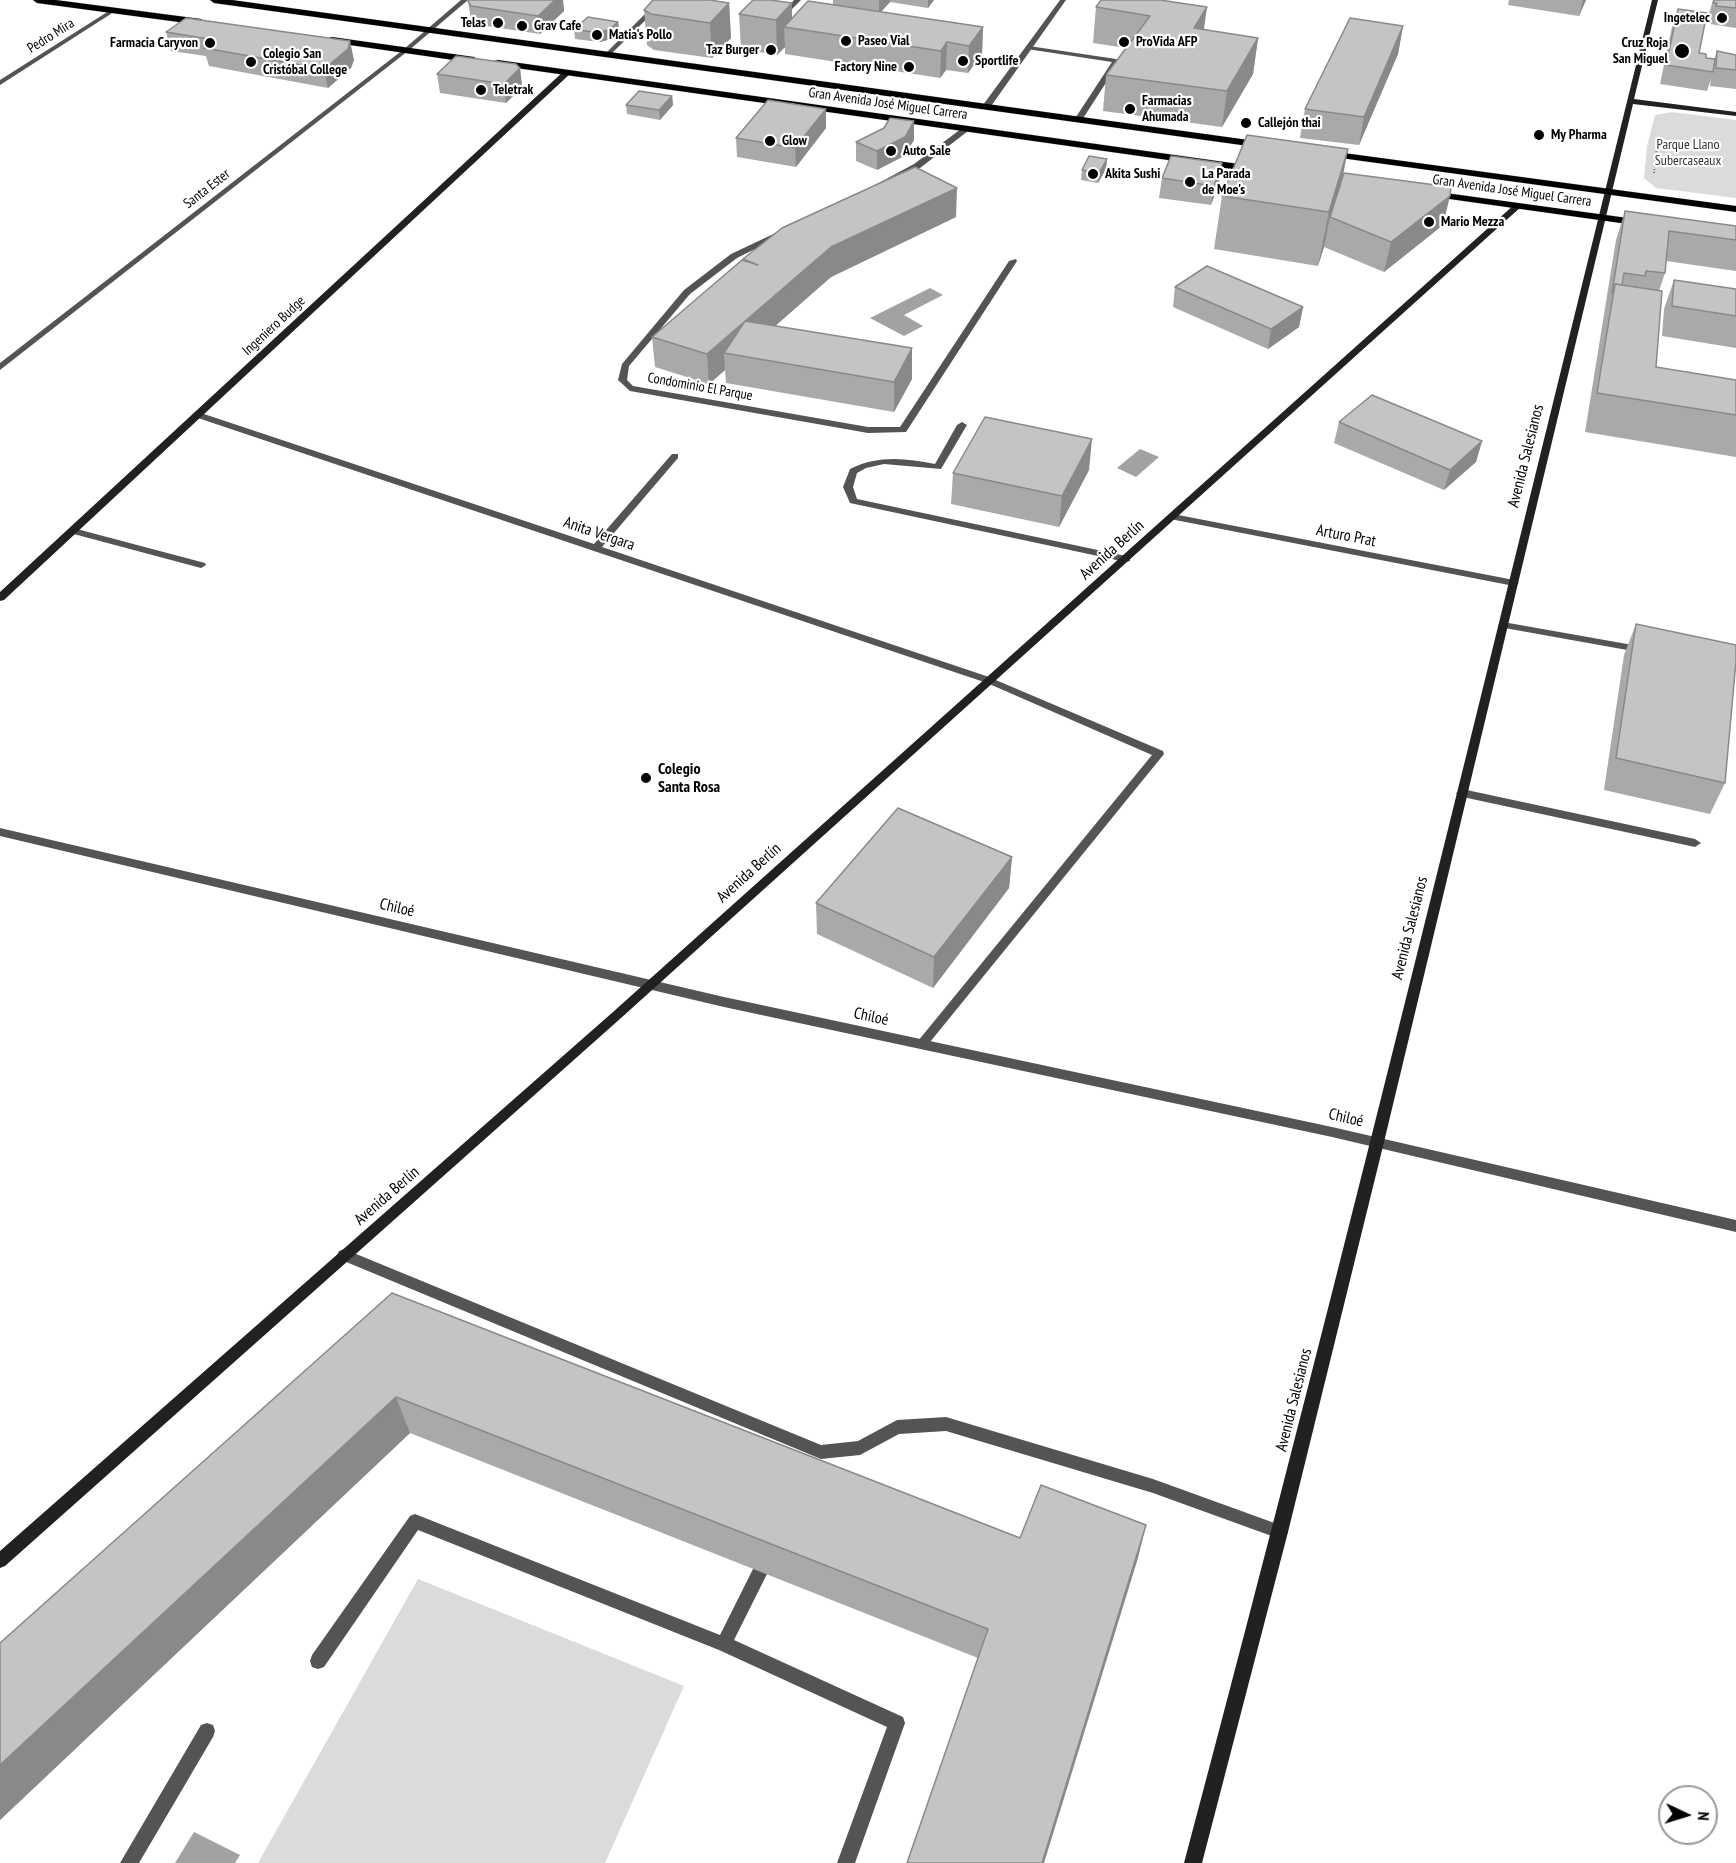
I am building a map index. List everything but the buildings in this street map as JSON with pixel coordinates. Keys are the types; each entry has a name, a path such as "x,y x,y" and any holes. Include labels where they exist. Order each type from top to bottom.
{"main road":[{"path":"37,0 208,23"},
{"name":"Gran Avenida José Miguel Carrera","path":"214,0 1278,147"},
{"path":"326,39 480,60"},
{"name":"Gran Avenida José Miguel Carrera","path":"491,62 1269,171"},
{"path":"935,124 966,116 986,107"},
{"name":"Gran Avenida José Miguel Carrera","path":"1313,152 1736,209"},
{"name":"Gran Avenida José Miguel Carrera","path":"1420,192 1650,224"}],"street":[{"name":"Santa Ester","path":"0,367 406,50 465,0"},
{"path":"607,55 663,0"},
{"path":"788,10 798,0"},
{"path":"986,107 1063,0"},
{"name":"Avenida Salesianos","path":"1193,1863 1280,1532 1377,1142 1655,0"},
{"name":"Pedro Mira","path":"0,83 114,10"},
{"path":"1029,48 1116,61 1078,120"},
{"name":"Ingeniero Budge","path":"0,598 567,73"},
{"path":"1630,102 1736,114"},
{"path":"874,187 917,166 968,128"},
{"name":"Avenida Berlín","path":"0,1561 991,681 1518,206"},
{"name":"Condominio El Parque","path":"798,224 734,256 687,292 625,366 622,380 630,388 868,430 903,430 1013,261"},
{"name":"Anita Vergara","path":"198,416 991,681 1159,754 922,1044"},
{"path":"962,425 938,467 902,460 866,463 853,471 848,487 853,501 1126,559"},
{"path":"595,549 675,456"},
{"name":"Arturo Prat","path":"1173,517 1514,583"},
{"path":"73,531 201,565"},
{"path":"1503,625 1658,652"},
{"path":"1462,793 1695,843"},
{"name":"Chiloé","path":"0,832 650,985 1377,1142 1736,1226"},
{"path":"344,1255 821,1452 860,1448 897,1427 946,1424 1153,1486 1280,1532"},
{"path":"812,1469 821,1452"},
{"path":"318,1661 415,1521 724,1644 897,1723 846,1863"},
{"path":"724,1644 760,1572"},
{"path":"129,1863 207,1731"}],"path":[{"path":"1653,183 1657,147"}],"green space":[{"name":"Parque Llano Subercaseaux","path":"1672,112 1736,120 1736,198 1656,188 1644,178 1647,146 1655,115"},
{"path":"418,1579 684,1686 605,1863 258,1863"}],"shaded area":[{"path":"930,288 943,295 904,315 923,326 904,336 870,318"},
{"path":"1140,449 1159,457 1136,477 1117,468"},
{"path":"194,1832 240,1855 235,1863 175,1863"}],"place":[{"name":"Ingetelec","path":"1722,18"},
{"name":"Telas","path":"498,23"},
{"name":"Grav Cafe","path":"522,26"},
{"name":"Matia's Pollo","path":"597,35"},
{"name":"Paseo Vial","path":"846,41"},
{"name":"ProVida AFP","path":"1124,42"},
{"name":"Farmacia Caryvon","path":"210,43"},
{"name":"Taz Burger","path":"771,50"},
{"name":"Cruz Roja San Miguel","path":"1682,51"},
{"name":"Sportlife","path":"963,61"},
{"name":"Colegio San Cristóbal College","path":"251,62"},
{"name":"Factory Nine","path":"909,67"},
{"name":"Teletrak","path":"481,90"},
{"name":"Farmacias Ahumada","path":"1130,109"},
{"name":"Callejón thai","path":"1246,123"},
{"name":"My Pharma","path":"1539,135"},
{"name":"Glow","path":"770,141"},
{"name":"Auto Sale","path":"891,151"},
{"name":"Akita Sushi","path":"1093,174"},
{"name":"La Parada de Moe's","path":"1190,182"},
{"name":"Mario Mezza","path":"1429,222"},
{"name":"Colegio Santa Rosa","path":"646,778"}]}
